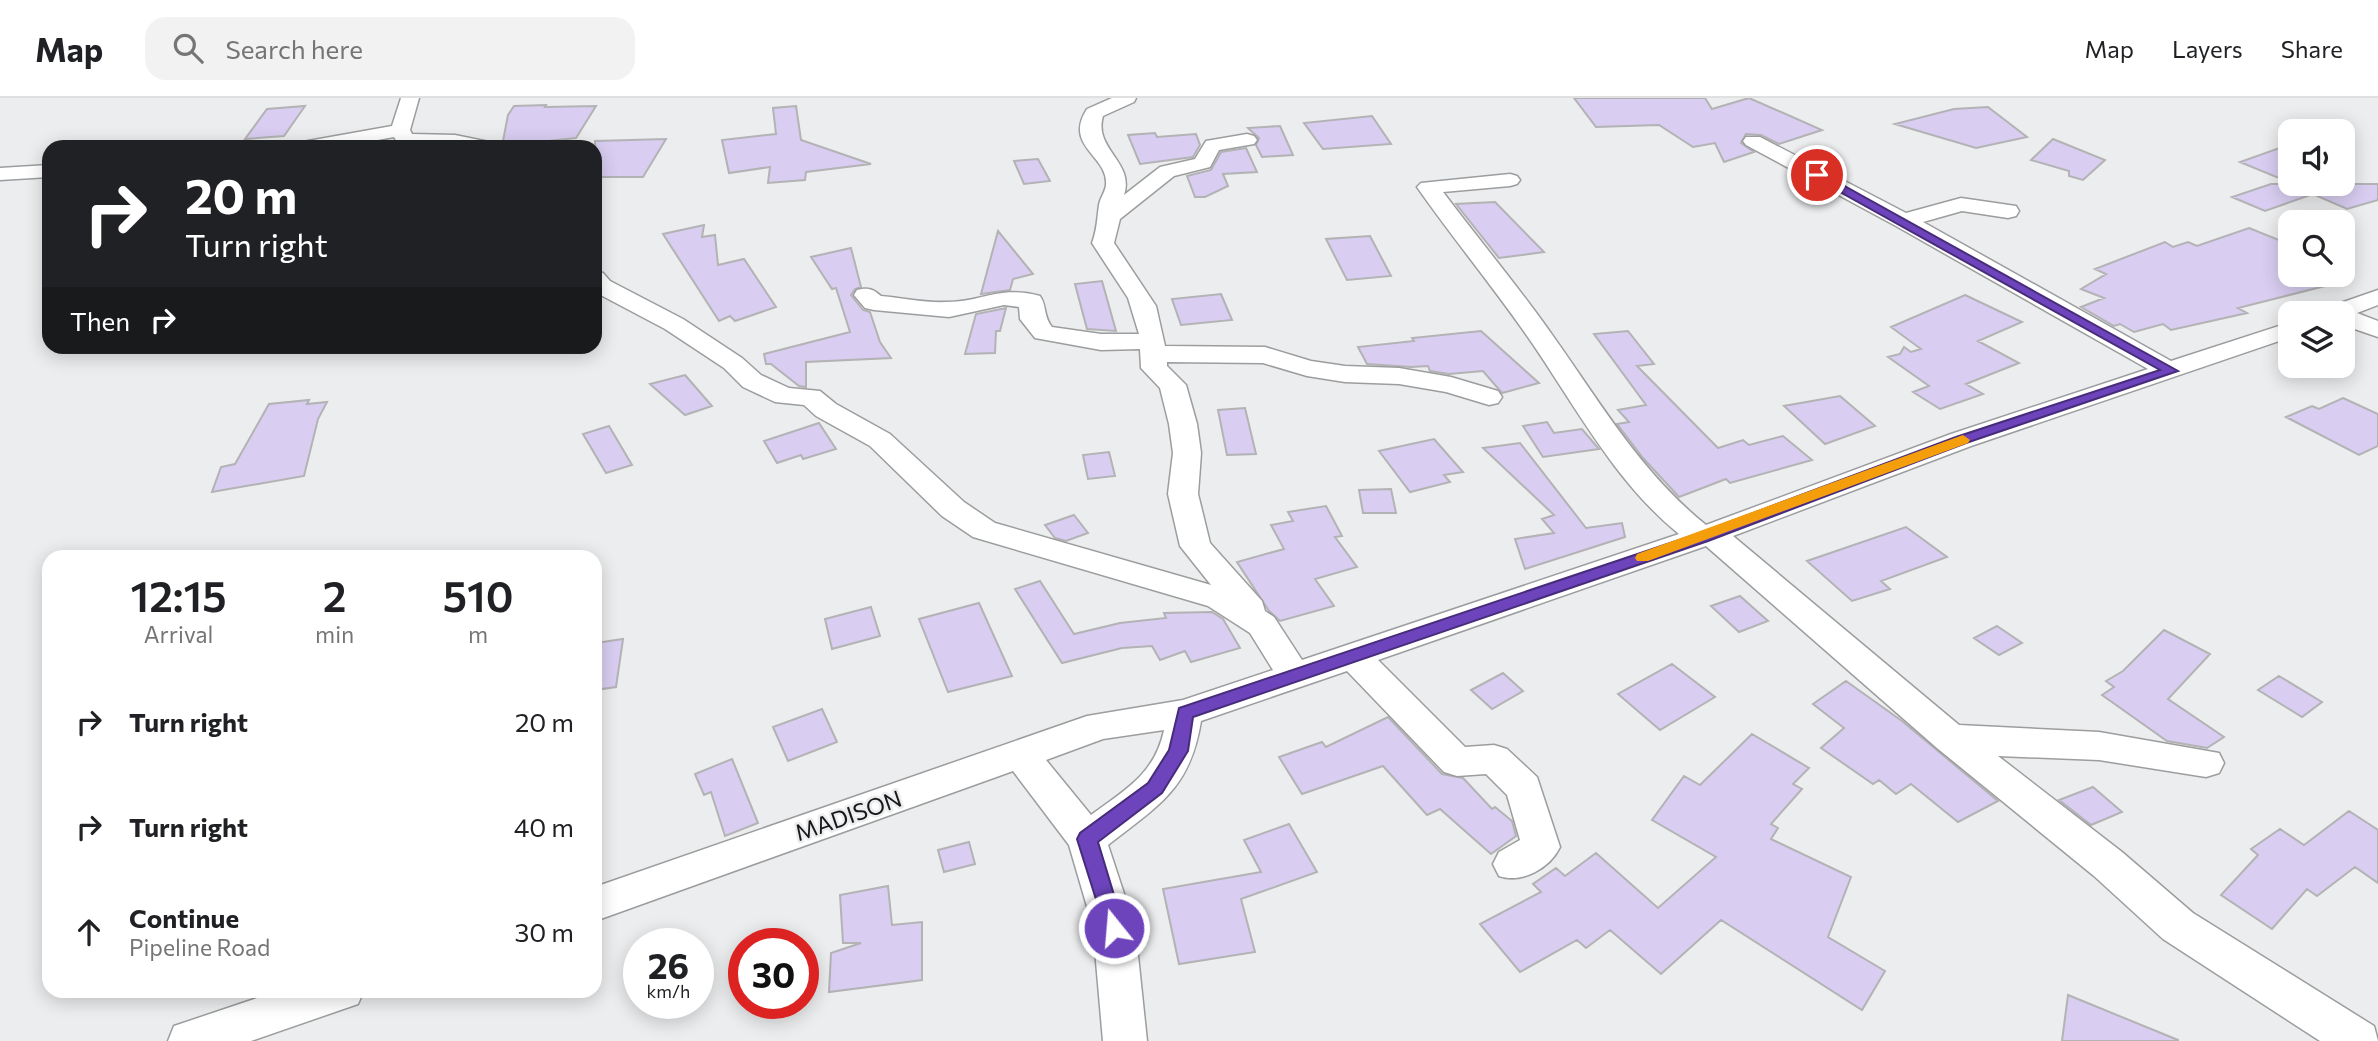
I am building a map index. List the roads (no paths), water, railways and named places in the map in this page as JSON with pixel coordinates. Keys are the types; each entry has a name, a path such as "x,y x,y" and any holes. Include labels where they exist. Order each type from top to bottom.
{"street":[{"path":"410,98 400,130 404,138 414,140"},
{"path":"1127,98 1094,113 1090,126 1091,137 1101,155 1112,166 1117,184 1110,203 1110,228 1103,243 1110,259 1141,300 1153,348 1154,368 1173,385 1187,453 1183,494 1195,546 1230,584 1262,625 1294,676"},
{"path":"346,140 400,130"},
{"path":"1110,216 1167,171 1203,163 1213,145 1247,140"},
{"path":"1753,141 1904,221 2171,371"},
{"path":"0,174 42,171"},
{"path":"1510,180 1428,187 1536,331 1640,480 1674,517 1707,535 1950,738 2108,864 2178,926 2358,1041"},
{"path":"1904,221 1961,204 2008,211"},
{"path":"602,285 674,324 733,363 752,381 784,396 811,397 827,410 880,440 953,509 984,530 1219,598 1262,625"},
{"path":"866,295 874,303 949,310 1004,298 1031,300 1032,319 1044,333 1153,348 1265,355 1307,368 1345,374 1399,376 1489,397"},
{"path":"2355,306 2378,297"},
{"path":"2355,321 2378,329"},
{"name":"MADISON","path":"602,902 1100,726 1185,713 1707,535 1961,440 2278,334"},
{"path":"1353,656 1457,762 1494,759 1524,788 1541,847 1513,864"},
{"path":"1087,839 1155,788 1178,751 1185,713"},
{"path":"1950,738 2021,744 2099,746 2206,763"},
{"path":"1021,755 1087,839 1114,928 1125,1041"},
{"path":"190,1041 319,998"}]}
